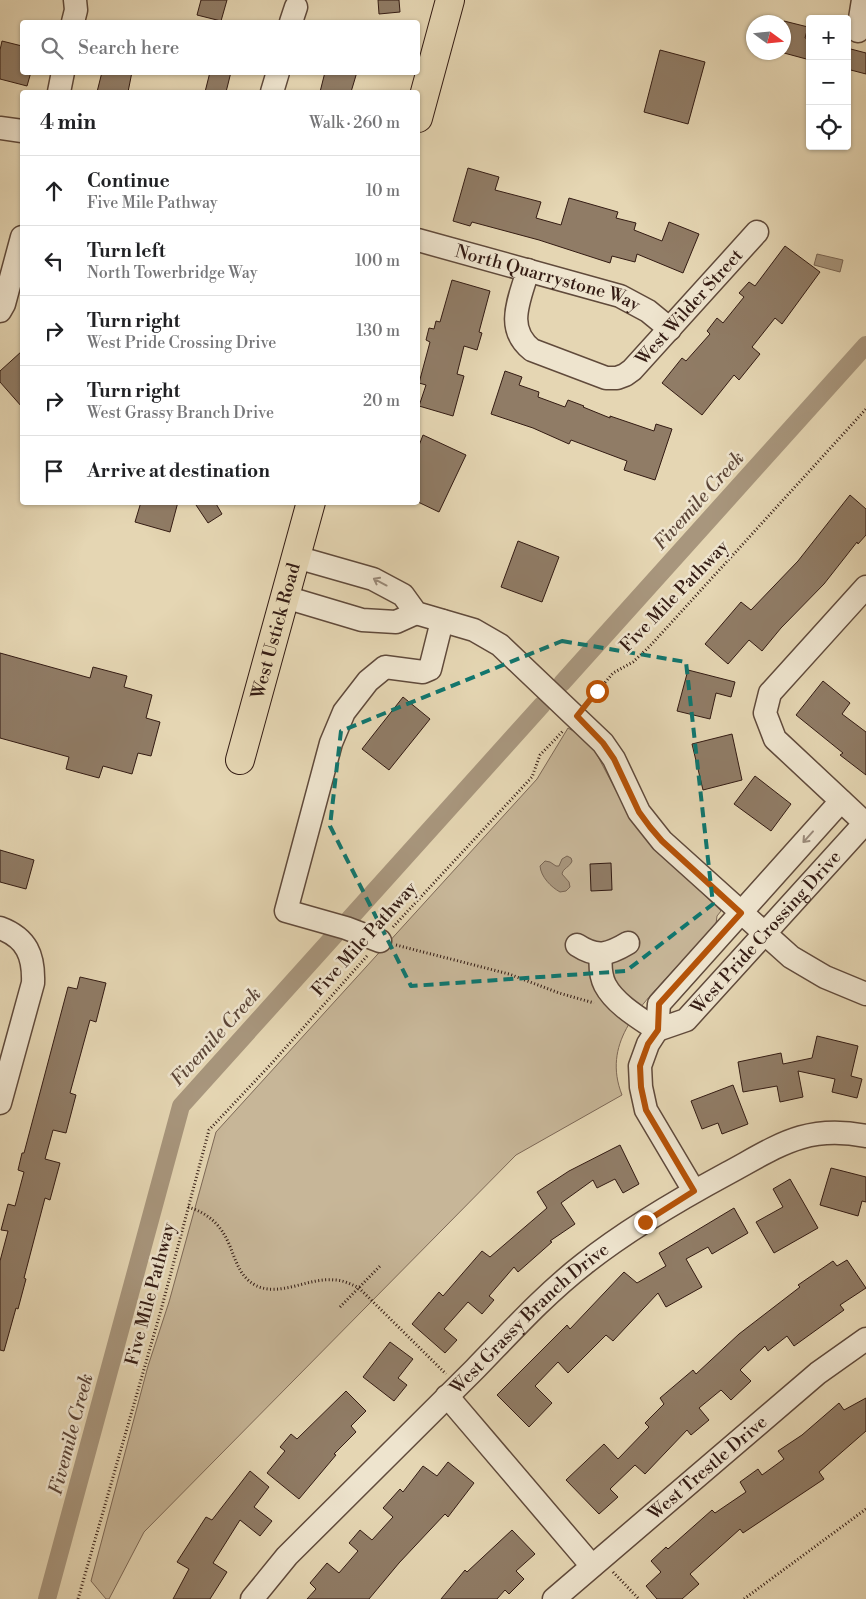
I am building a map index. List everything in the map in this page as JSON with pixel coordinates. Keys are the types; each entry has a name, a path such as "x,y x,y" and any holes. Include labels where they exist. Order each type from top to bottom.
{"main road":[{"path":"420,111 450,0"},
{"name":"West Ustick Road","path":"240,760 310,505"}],"street":[{"path":"74,20 76,10 75,0"},
{"path":"858,31 863,0"},
{"path":"59,90 62,75"},
{"path":"273,90 277,75"},
{"path":"0,128 20,131"},
{"name":"West Wilder Street","path":"528,270 515,317 516,327 526,345 532,350 597,376 616,378 632,370 757,232"},
{"name":"North Quarrystone Way","path":"420,241 620,296 648,311 670,329"},
{"path":"0,311 4,304 20,244"},
{"path":"296,557 373,578 403,595 416,613 474,630 500,644 603,743 614,759 639,812 662,841 791,957 825,977 866,994"},
{"path":"866,587 770,693 765,713 775,739 866,824"},
{"path":"285,597 362,620 396,622 416,613"},
{"path":"380,941 286,911 331,743 344,712 368,681 385,667 423,672 430,669 442,621"},
{"name":"West Pride Crossing Drive","path":"694,1191 646,1110 641,1087 640,1066 648,1044 658,1030 659,1004 841,800"},
{"name":"West Pride Crossing Drive","path":"658,1030 686,1020 866,824"},
{"path":"0,928 15,935 27,948 33,964 33,983 0,1104"},
{"path":"577,945 588,952 601,954 614,951 628,943"},
{"path":"601,954 600,966 604,984 620,1002 658,1030"},
{"name":"West Grassy Branch Drive","path":"252,1599 287,1556 552,1291 605,1247 694,1191 802,1136 826,1132 846,1132 866,1136"},
{"name":"West Trestle Drive","path":"554,1599 818,1373 866,1339"},
{"path":"452,1391 596,1562"}],"path":[{"name":"Five Mile Pathway","path":"78,1599 161,1310 209,1130 532,777 540,755 577,716 613,673 633,662 650,646 866,409"},
{"path":"380,941 509,974 559,993 598,1004 620,1002"},
{"path":"188,1206 199,1210 220,1227 237,1265 245,1277 256,1285 277,1289 313,1281 333,1279 348,1282 359,1288 452,1391"},
{"path":"340,1307 380,1266"},
{"path":"744,1599 866,1509"},
{"path":"596,1562 638,1599"}],"highlighted area":[{"path":"562,641 686,662 713,904 626,971 411,986 330,826 341,731"}],"shaded area":[{"path":"817,254 843,260 840,272 814,265"},
{"path":"568,728 580,735 594,749 623,804 652,845 721,911 717,916 716,924 646,1001 626,1029 620,1044 617,1060 617,1077 622,1095 516,1155 144,1532 109,1599 106,1599 91,1581 148,1366 169,1302 216,1132 537,779"},
{"path":"567,856 572,861 562,874 569,882 570,887 566,891 560,892 547,881 542,874 540,866 545,861 559,866 562,859"}],"building":[{"path":"201,0 227,0 221,20 197,15"},
{"path":"378,0 399,0 400,12 379,14"},
{"path":"791,23 806,26 806,59 791,55"},
{"path":"2,41 20,46 20,75 30,75 27,86 0,79 0,50"},
{"path":"851,49 866,53 866,74 851,70"},
{"path":"660,50 705,62 688,124 644,112"},
{"path":"101,75 131,75 128,90 98,90"},
{"path":"209,75 230,75 226,90 206,90"},
{"path":"324,75 356,75 352,90 320,90"},
{"path":"468,168 499,177 495,190 541,202 536,218 561,225 569,198 618,212 616,218 636,223 634,230 662,241 669,222 699,234 683,273 637,254 635,262 612,256 610,263 539,240 472,222 470,226 453,221"},
{"path":"785,246 820,272 782,324 775,318 752,347 760,354 739,380 734,375 702,415 662,383 682,358 686,361 710,334 707,331 717,318 723,323 744,297 739,293 749,282 755,286"},
{"path":"452,280 490,291 479,332 482,333 477,350 464,346 457,374 464,376 453,416 420,406 426,385 420,383 420,379 430,342 426,340 429,328 434,329 436,321 440,322"},
{"path":"20,353 20,405 0,382 0,371"},
{"path":"505,371 522,377 519,385 539,392 538,397 565,407 568,400 610,418 610,416 654,431 656,424 672,429 655,480 624,470 627,461 571,440 569,444 533,428 491,414"},
{"path":"423,435 466,455 439,512 420,503 420,443"},
{"path":"850,495 866,509 866,535 858,544 857,542 824,584 781,628 762,651 749,640 728,664 705,644 741,602 751,610 798,561"},
{"path":"140,505 177,505 170,532 135,522"},
{"path":"196,505 217,505 222,514 208,523"},
{"path":"518,541 559,557 542,602 501,587"},
{"path":"0,653 90,678 93,667 127,676 124,687 152,695 146,718 160,722 151,756 138,753 132,774 103,766 99,778 66,769 69,757 0,738"},
{"path":"688,670 735,682 731,697 716,693 710,719 677,711"},
{"path":"823,681 850,703 842,714 866,732 866,775 840,755 843,753 796,715"},
{"path":"403,697 430,719 389,770 362,749"},
{"path":"732,734 742,780 703,790 692,744"},
{"path":"755,776 791,804 771,831 734,804"},
{"path":"0,850 34,860 26,889 0,882"},
{"path":"611,863 612,890 591,891 590,864"},
{"path":"80,977 106,983 96,1022 90,1020 70,1093 76,1095 66,1133 53,1130 45,1159 60,1163 50,1200 45,1198 18,1309 16,1308 4,1351 0,1350 0,1261 8,1231 1,1230 8,1204 15,1206 24,1172 18,1170 22,1153 24,1153 68,987 77,989"},
{"path":"817,1036 858,1046 851,1076 862,1079 857,1098 832,1092 835,1079 798,1071 803,1097 780,1102 777,1086 743,1092 738,1062 781,1053 783,1064 812,1058"},
{"path":"733,1085 748,1124 722,1134 718,1123 702,1129 691,1101"},
{"path":"620,1145 639,1184 623,1193 615,1179 597,1188 593,1180 561,1203 575,1224 550,1241 552,1242 518,1272 514,1267 489,1296 494,1300 482,1314 468,1302 444,1329 457,1340 445,1353 412,1324 439,1292 443,1296 482,1251 490,1257 547,1208 537,1192 569,1171"},
{"path":"831,1168 866,1177 866,1202 862,1201 858,1216 820,1205"},
{"path":"790,1179 818,1228 774,1253 756,1222 783,1207 773,1189"},
{"path":"734,1208 748,1233 712,1254 708,1247 686,1259 702,1287 666,1307 658,1293 613,1341 606,1335 568,1373 558,1362 535,1386 552,1403 529,1427 497,1395 567,1325 570,1329 624,1272 637,1283 666,1266 659,1253"},
{"path":"847,1260 866,1288 840,1305 844,1310 794,1346 787,1336 768,1351 765,1346 740,1370 751,1381 731,1400 721,1390 699,1408 709,1420 691,1435 687,1430 645,1474 635,1465 610,1489 618,1497 599,1514 566,1480 604,1444 618,1459 649,1427 645,1423 664,1404 660,1398 693,1370 696,1374 739,1334 800,1287 798,1285 833,1261 837,1266"},
{"path":"390,1342 413,1359 398,1378 407,1385 394,1401 363,1377"},
{"path":"346,1391 366,1411 351,1426 356,1432 334,1454 336,1455 299,1499 267,1473 285,1451 280,1447 291,1434 297,1439"},
{"path":"866,1398 866,1431 819,1472 824,1479 743,1533 740,1529 690,1574 699,1584 682,1599 657,1599 646,1586 661,1572 651,1561 666,1547 668,1549 712,1510 715,1513 746,1492 740,1482 758,1469 762,1475 784,1459 778,1451 802,1435 839,1403 844,1410"},
{"path":"448,1462 474,1483 448,1517 445,1514 399,1563 369,1599 307,1599 316,1589 310,1583 327,1563 339,1573 358,1551 349,1543 360,1530 372,1540 393,1517 383,1508 400,1489 403,1492 423,1466 437,1476"},
{"path":"250,1471 269,1487 254,1507 272,1521 260,1536 240,1520 213,1563 227,1572 210,1599 173,1599 189,1569 177,1562 206,1517 212,1520"},
{"path":"512,1530 535,1554 516,1571 524,1579 509,1594 505,1590 497,1599 441,1599 465,1570 467,1572"}],"waterway":[{"name":"Fivemile Creek","path":"562,683 866,345"},
{"name":"Fivemile Creek","path":"47,1599 181,1106 542,705"}],"route":[{"path":"597,691 577,716 603,743 614,759 639,812 662,841 741,913 659,1004 658,1030 648,1044 640,1066 641,1087 646,1110 694,1191 645,1222"}]}
